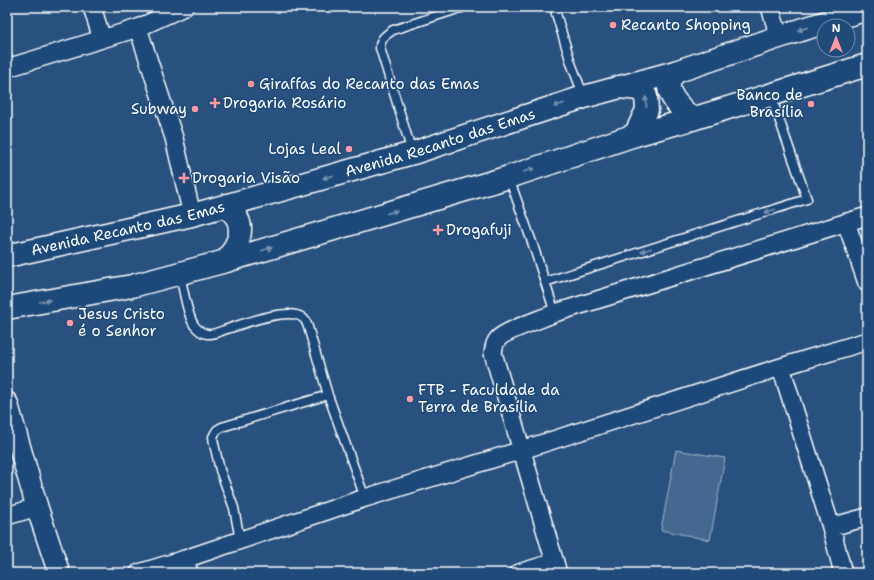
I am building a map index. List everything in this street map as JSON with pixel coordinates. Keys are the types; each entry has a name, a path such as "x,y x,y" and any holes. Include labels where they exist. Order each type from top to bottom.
{"main road":[{"name":"Avenida Recanto das Emas","path":"7,256 192,215 412,153 584,97 675,72 867,9"},
{"path":"7,308 132,286 180,274 509,177 635,135 867,65"},
{"path":"675,72 669,82 670,90 675,101 692,119"},
{"path":"620,87 639,89 646,96 647,110 635,135"},
{"path":"226,206 235,214 239,221 240,230 238,242 226,261"}],"street":[{"path":"92,7 102,39"},
{"path":"7,68 138,28 184,7"},
{"path":"770,7 779,37"},
{"path":"138,28 174,138 192,215"},
{"path":"520,573 556,567 493,354 494,345 498,338 508,332 555,313 867,216"},
{"path":"846,222 867,283"},
{"path":"139,573 187,566 240,540 365,498 867,341"},
{"path":"781,367 831,527 843,573"},
{"path":"7,403 37,507 59,573"},
{"path":"7,516 37,507"},
{"path":"831,527 867,517"}],"lane":[{"path":"412,153 380,48 380,43 382,38 393,30 464,7"},
{"path":"554,7 571,63 584,97"},
{"path":"545,282 807,199 770,95"},
{"path":"509,177 555,313"},
{"path":"180,274 188,311 194,325 200,331 207,334 281,314 297,314 304,318 328,395 365,498"},
{"path":"240,540 234,508 220,470 213,437 215,433 222,427 328,395"}],"shaded area":[{"path":"676,450 725,458 710,540 661,530"}],"place":[{"name":"Recanto Shopping","path":"613,25"},
{"name":"Giraffas do Recanto das Emas","path":"251,84"},
{"name":"Drogaria Rosário","path":"215,103"},
{"name":"Banco de Brasília","path":"811,104"},
{"name":"Subway","path":"195,109"},
{"name":"Lojas Leal","path":"349,149"},
{"name":"Drogaria Visão","path":"184,178"},
{"name":"Drogafuji","path":"438,230"},
{"name":"Jesus Cristo é o Senhor","path":"70,323"},
{"name":"FTB - Faculdade da Terra de Brasília","path":"410,399"}]}
